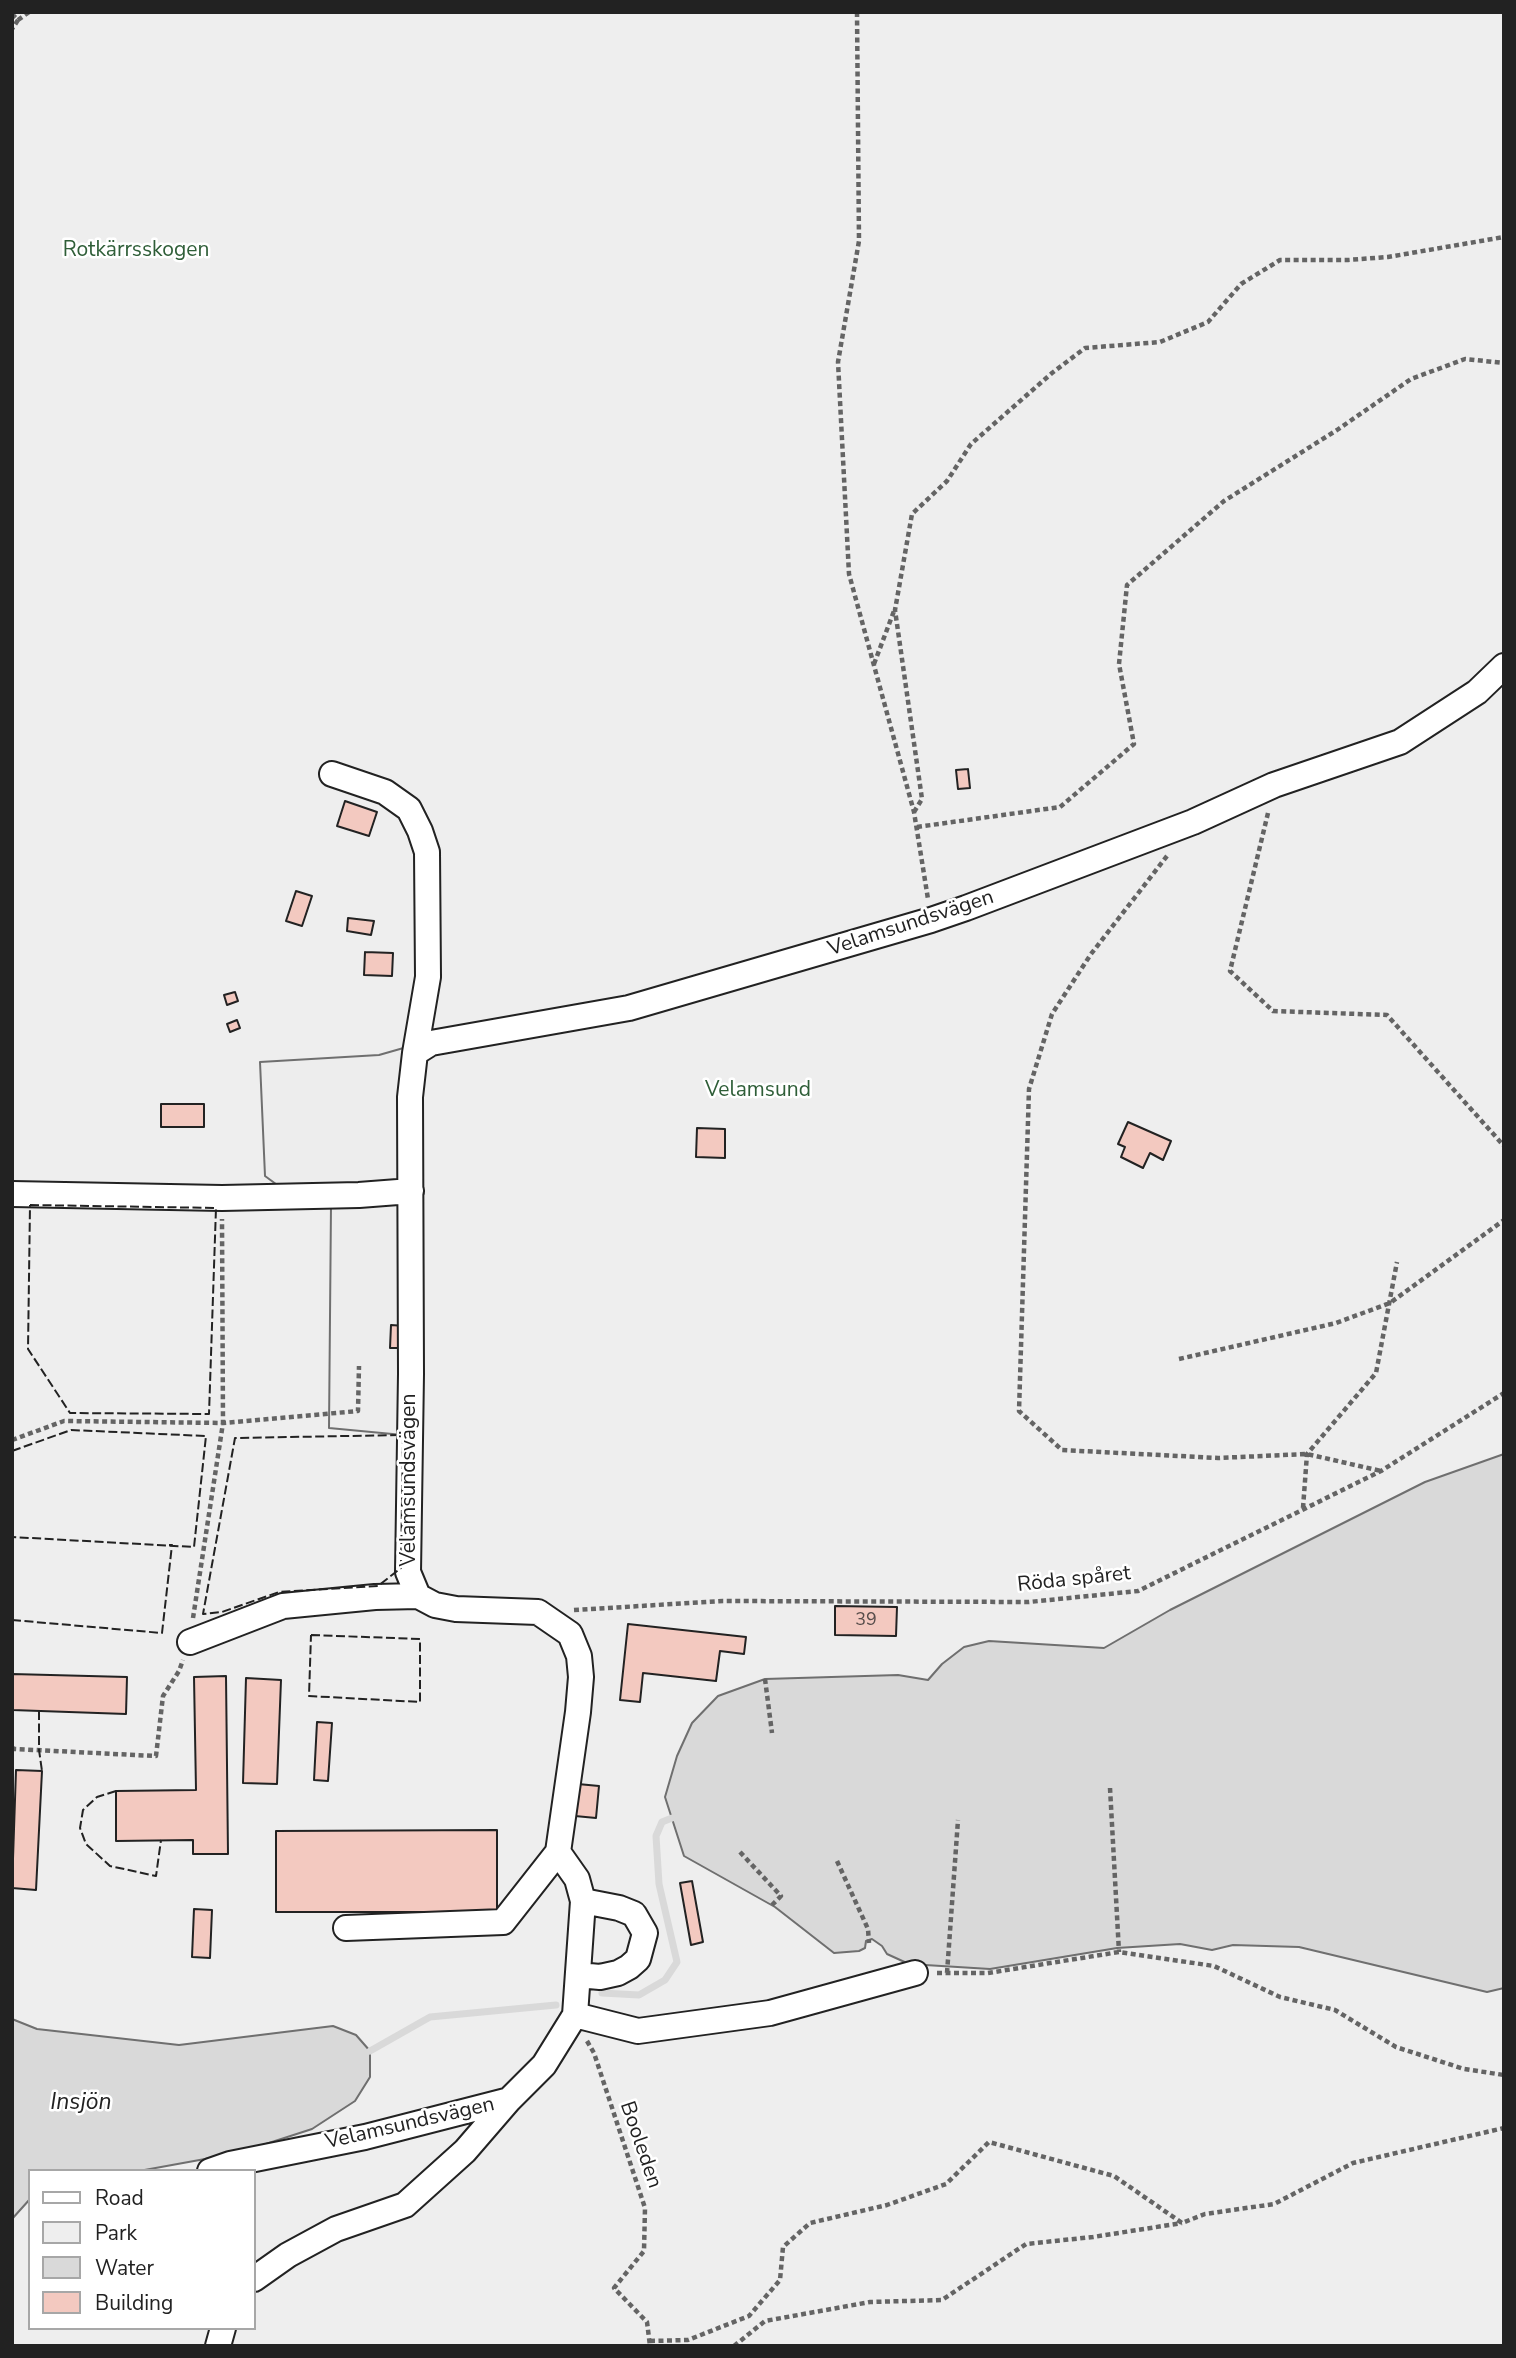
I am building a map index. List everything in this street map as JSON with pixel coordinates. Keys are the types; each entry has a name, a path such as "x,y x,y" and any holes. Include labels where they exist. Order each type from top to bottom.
{"street":[{"name":"Velamsundsvägen","path":"538,1612 456,1609 435,1605 418,1596 408,1572 410,1097 415,1053 431,1043 629,1008 931,920 1193,822 1274,785 1400,743 1476,692 1504,666"},
{"path":"332,774 385,792 409,809 427,852 428,977 415,1053"},
{"path":"12,1194 222,1198 411,1191"},
{"path":"190,1642 283,1606 375,1597 418,1596"},
{"path":"346,1928 503,1922 558,1852 581,1677 579,1656 570,1634 538,1612"},
{"name":"Velamsundsvägen","path":"216,2169 365,2137 509,2100 544,2066 573,2019 583,1901 577,1879 558,1852"},
{"path":"578,1975 600,1977 629,1967 638,1959 645,1933 634,1914 619,1908 583,1901"},
{"path":"573,2019 638,2031 770,2013 915,1973"},
{"path":"256,2278 288,2255 336,2229 405,2205 465,2151 509,2100"}],"path":[{"path":"12,29 18,20 29,12"},
{"path":"857,12 859,241 838,362 849,574 914,812 931,920"},
{"path":"12,14 18,20"},
{"path":"874,664 895,610 912,513 947,481 971,444 1052,373 1085,348 1160,342 1208,322 1241,284 1280,260 1388,257 1504,237"},
{"path":"917,827 1060,807 1134,744 1119,664 1127,585 1224,500 1337,430 1411,379 1465,359 1504,363"},
{"path":"895,610 922,799 914,812"},
{"path":"1274,785 1230,971 1273,1011 1387,1015 1504,1146"},
{"path":"1168,855 1091,954 1052,1014 1029,1089 1019,1411 1062,1450 1218,1458 1307,1454 1381,1471"},
{"path":"12,1747 156,1756 163,1696 180,1671 190,1642 223,1423 222,1198"},
{"path":"1179,1359 1336,1324 1390,1303 1504,1220"},
{"path":"1303,1509 1307,1454 1376,1373 1397,1262"},
{"path":"12,1440 64,1421 223,1423 358,1411 359,1366"},
{"name":"Röda spåret","path":"538,1612 723,1601 1029,1602 1139,1591 1381,1471 1504,1393"},
{"path":"765,1679 772,1733"},
{"path":"1110,1788 1119,1952"},
{"path":"947,1972 958,1820"},
{"path":"740,1852 780,1896 772,1905"},
{"path":"838,1861 867,1929 869,1942"},
{"path":"915,1973 988,1973 1119,1952 1214,1966 1280,1997 1335,2010 1396,2047 1464,2069 1504,2075"},
{"name":"Booleden","path":"573,2019 594,2053 645,2208 644,2251 614,2288 647,2322 650,2344"},
{"path":"734,2346 765,2321 870,2302 942,2300 1026,2244 1182,2223 1205,2214 1274,2204 1353,2163 1504,2128"},
{"path":"650,2344 688,2340 749,2316 780,2280 783,2247 810,2223 887,2206 946,2184 989,2142 1114,2176 1182,2223"}],"green space":[{"name":"Velamsund","path":"12,12 1504,12 1504,2346 12,2346"}],"shaded area":[{"path":"407,1047 403,1435 329,1428 331,1205 295,1198 265,1176 260,1062 379,1055"}],"water":[{"path":"1504,1454 1504,1988 1487,1992 1299,1947 1233,1945 1212,1950 1180,1944 1117,1948 990,1969 909,1964 887,1954 882,1946 872,1939 866,1941 865,1948 859,1951 834,1953 775,1907 684,1856 665,1797 677,1756 692,1723 718,1696 765,1679 898,1675 928,1680 942,1664 964,1647 989,1641 1104,1648 1170,1610 1425,1482"},
{"name":"Insjön","path":"12,2019 37,2029 179,2045 333,2026 356,2035 370,2051 370,2077 355,2101 312,2129 238,2153 150,2169 28,2169 28,2201 12,2219"}],"building":[{"path":"968,769 970,788 958,789 956,770"},
{"path":"345,801 377,812 369,836 337,826"},
{"path":"296,891 312,896 302,926 286,921"},
{"path":"348,918 374,921 371,935 347,931"},
{"path":"365,952 393,953 392,976 364,975"},
{"path":"235,992 238,1001 227,1005 224,995"},
{"path":"237,1020 240,1028 230,1032 227,1024"},
{"path":"161,1104 204,1104 204,1127 161,1127"},
{"path":"1128,1122 1171,1141 1163,1160 1150,1153 1143,1168 1121,1157 1125,1147 1118,1144"},
{"path":"697,1128 725,1129 725,1158 696,1157"},
{"path":"391,1325 405,1326 404,1348 390,1348"},
{"path":"835,1606 897,1607 896,1636 835,1635"},
{"path":"628,1624 746,1637 744,1654 720,1651 716,1681 643,1673 640,1702 620,1700"},
{"path":"12,1674 127,1677 126,1714 12,1710"},
{"path":"226,1676 228,1854 193,1854 193,1840 116,1841 116,1791 196,1790 194,1677"},
{"path":"246,1678 281,1680 277,1784 243,1783"},
{"path":"317,1722 332,1723 328,1781 314,1780"},
{"path":"16,1770 42,1771 36,1890 12,1888"},
{"path":"578,1784 599,1786 596,1818 575,1816"},
{"path":"497,1830 497,1912 276,1912 276,1831"},
{"path":"692,1881 703,1942 691,1945 680,1883"},
{"path":"194,1909 212,1910 210,1958 192,1957"}],"waterway":[{"path":"602,1993 639,1995 665,1980 677,1962 659,1884 656,1836 662,1822 672,1818"},
{"path":"370,2051 430,2017 556,2005"}],"fence":[{"path":"30,1205 216,1208 209,1414 70,1413 28,1349 30,1205"},
{"path":"12,1451 71,1430 206,1436 194,1547 12,1537"},
{"path":"403,1435 401,1568 378,1586 279,1592 222,1612 203,1614 235,1438 403,1435"},
{"path":"12,1620 162,1633 172,1545 169,1545"},
{"path":"311,1635 420,1639 420,1702 309,1696 311,1635"},
{"path":"39,1711 42,1771"},
{"path":"116,1791 97,1797 83,1810 80,1828 86,1844 110,1866 156,1876 161,1840"}],"park label":[{"name":"Rotkärrsskogen","path":"136,251"}]}
